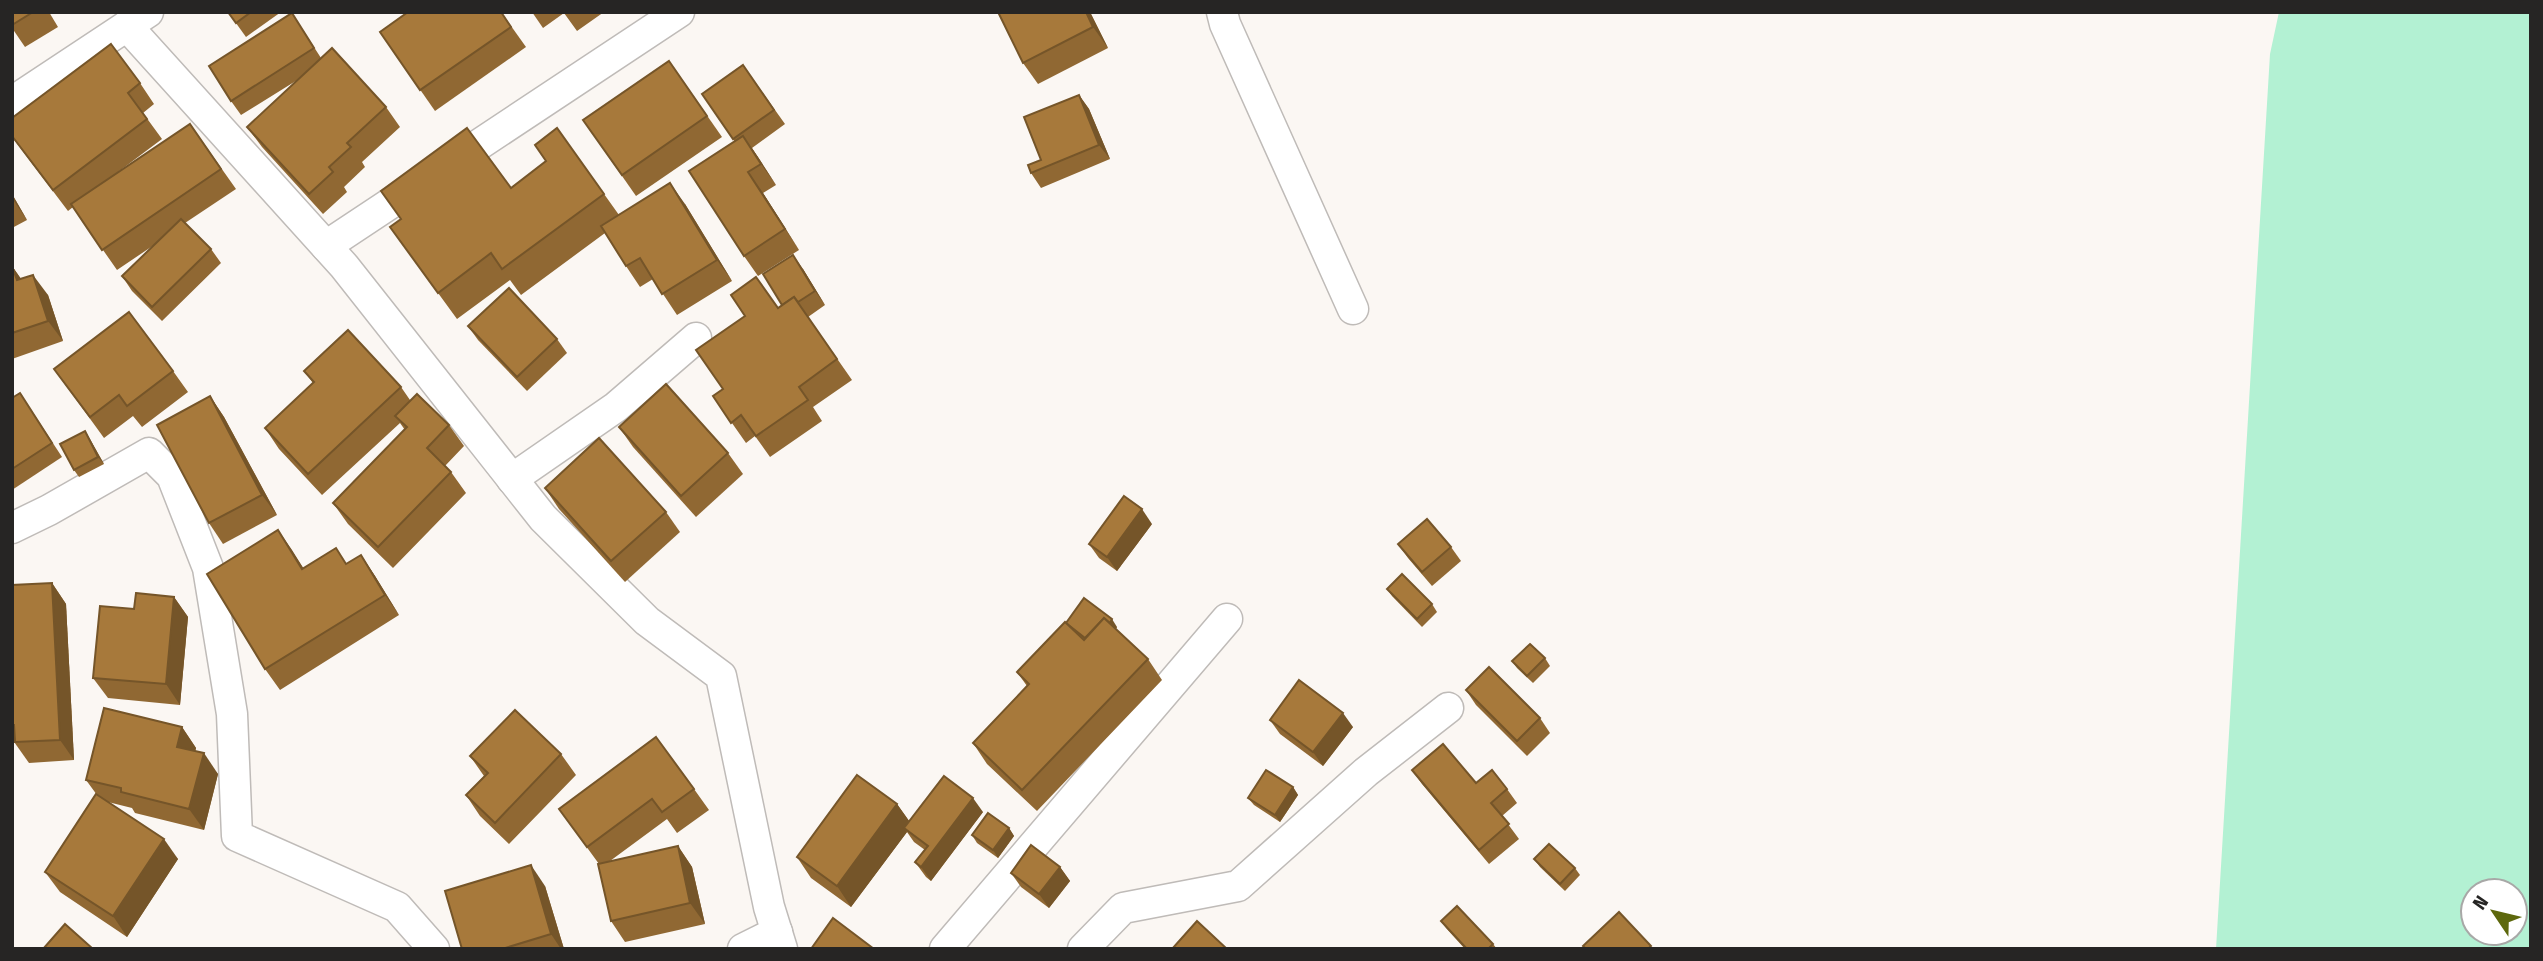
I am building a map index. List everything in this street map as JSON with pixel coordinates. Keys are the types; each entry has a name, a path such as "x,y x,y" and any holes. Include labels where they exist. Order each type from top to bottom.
{"street":[{"path":"326,246 679,12"},
{"path":"1222,12 1353,309"},
{"path":"12,102 138,19 326,246 543,518 648,621 721,676 769,907 779,940 743,949"},
{"path":"512,479 616,407 696,338"},
{"path":"12,528 149,453 172,476 208,568 232,714 237,836 397,907 435,949"},
{"path":"945,949 1227,619"},
{"path":"1083,949 1123,908 1238,886 1366,772 1448,708"}],"green space":[{"path":"2279,12 2531,12 2531,949 2216,949 2270,54"}],"building":[{"path":"12,12 33,12 12,25"},
{"path":"228,12 251,12 236,23"},
{"path":"408,12 501,12 511,27 420,90 380,32"},
{"path":"998,12 1086,12 1093,27 1023,63"},
{"path":"292,13 314,48 231,101 209,66"},
{"path":"111,44 140,83 128,93 147,119 53,190 12,136 12,118"},
{"path":"332,48 386,107 347,143 351,147 329,167 333,172 309,194 247,127"},
{"path":"669,61 707,116 622,175 583,120"},
{"path":"743,65 774,110 733,139 702,94"},
{"path":"1079,95 1099,145 1031,173 1028,165 1041,160 1024,117"},
{"path":"190,124 221,169 102,250 71,204"},
{"path":"467,128 511,188 546,161 535,145 557,128 604,194 502,269 491,253 438,293 390,227 401,219 381,191"},
{"path":"743,136 761,164 748,172 785,229 744,256 689,171"},
{"path":"670,183 717,260 662,294 640,258 626,266 601,226"},
{"path":"181,219 211,249 152,307 122,276"},
{"path":"793,255 815,291 798,302 794,297 782,305 763,274"},
{"path":"12,266 17,280 33,275 48,321 12,333"},
{"path":"756,277 778,308 794,297 837,359 799,387 808,400 756,436 741,415 731,423 713,396 723,389 696,350 745,316 731,295"},
{"path":"509,288 557,339 517,377 468,326"},
{"path":"129,312 173,371 127,406 119,395 90,417 54,369"},
{"path":"348,330 401,387 308,474 265,428 314,382 304,371"},
{"path":"666,384 728,453 681,496 619,427"},
{"path":"20,393 52,443 12,469 12,398"},
{"path":"417,394 449,425 427,448 451,472 378,547 333,503 407,427 395,416"},
{"path":"210,396 262,495 209,523 157,425"},
{"path":"85,431 98,457 74,470 60,444"},
{"path":"599,438 666,512 611,561 545,488"},
{"path":"1124,496 1142,509 1107,557 1089,544"},
{"path":"1427,519 1451,547 1422,572 1398,544"},
{"path":"278,530 302,569 336,548 346,564 361,555 385,595 265,669 207,574"},
{"path":"1402,574 1432,604 1417,619 1387,589"},
{"path":"52,583 60,740 15,742 12,725 12,585"},
{"path":"136,593 174,597 166,684 93,678 100,606 134,609"},
{"path":"1084,598 1112,619 1110,623 1104,618 1085,638 1066,623"},
{"path":"1104,618 1148,659 1022,790 973,743 1029,684 1017,672 1065,622 1084,640"},
{"path":"1530,644 1545,658 1527,676 1512,661"},
{"path":"1489,667 1540,718 1517,741 1466,690"},
{"path":"1299,680 1343,713 1313,752 1270,720"},
{"path":"104,708 182,727 177,747 204,753 189,809 86,780"},
{"path":"515,710 561,754 495,823 466,795 488,773 470,756"},
{"path":"656,737 694,789 662,812 652,799 587,847 559,809"},
{"path":"1443,744 1476,783 1492,770 1507,789 1491,803 1509,824 1479,850 1412,770"},
{"path":"1266,770 1293,787 1275,815 1248,798"},
{"path":"857,775 897,804 837,886 797,857"},
{"path":"944,776 973,798 921,867 915,862 928,846 904,828"},
{"path":"96,794 164,839 113,916 45,872"},
{"path":"988,813 1009,828 993,850 972,835"},
{"path":"1549,844 1575,868 1560,884 1534,859"},
{"path":"1031,845 1060,867 1039,894 1011,873"},
{"path":"678,846 690,903 611,921 598,864"},
{"path":"531,865 551,934 502,949 462,949 445,891"},
{"path":"1457,906 1493,944 1488,949 1467,949 1441,921"},
{"path":"1619,912 1651,946 1648,949 1586,949 1583,946"},
{"path":"833,918 874,949 811,949"},
{"path":"1197,921 1227,949 1172,949"},
{"path":"65,924 93,949 43,949"}]}
